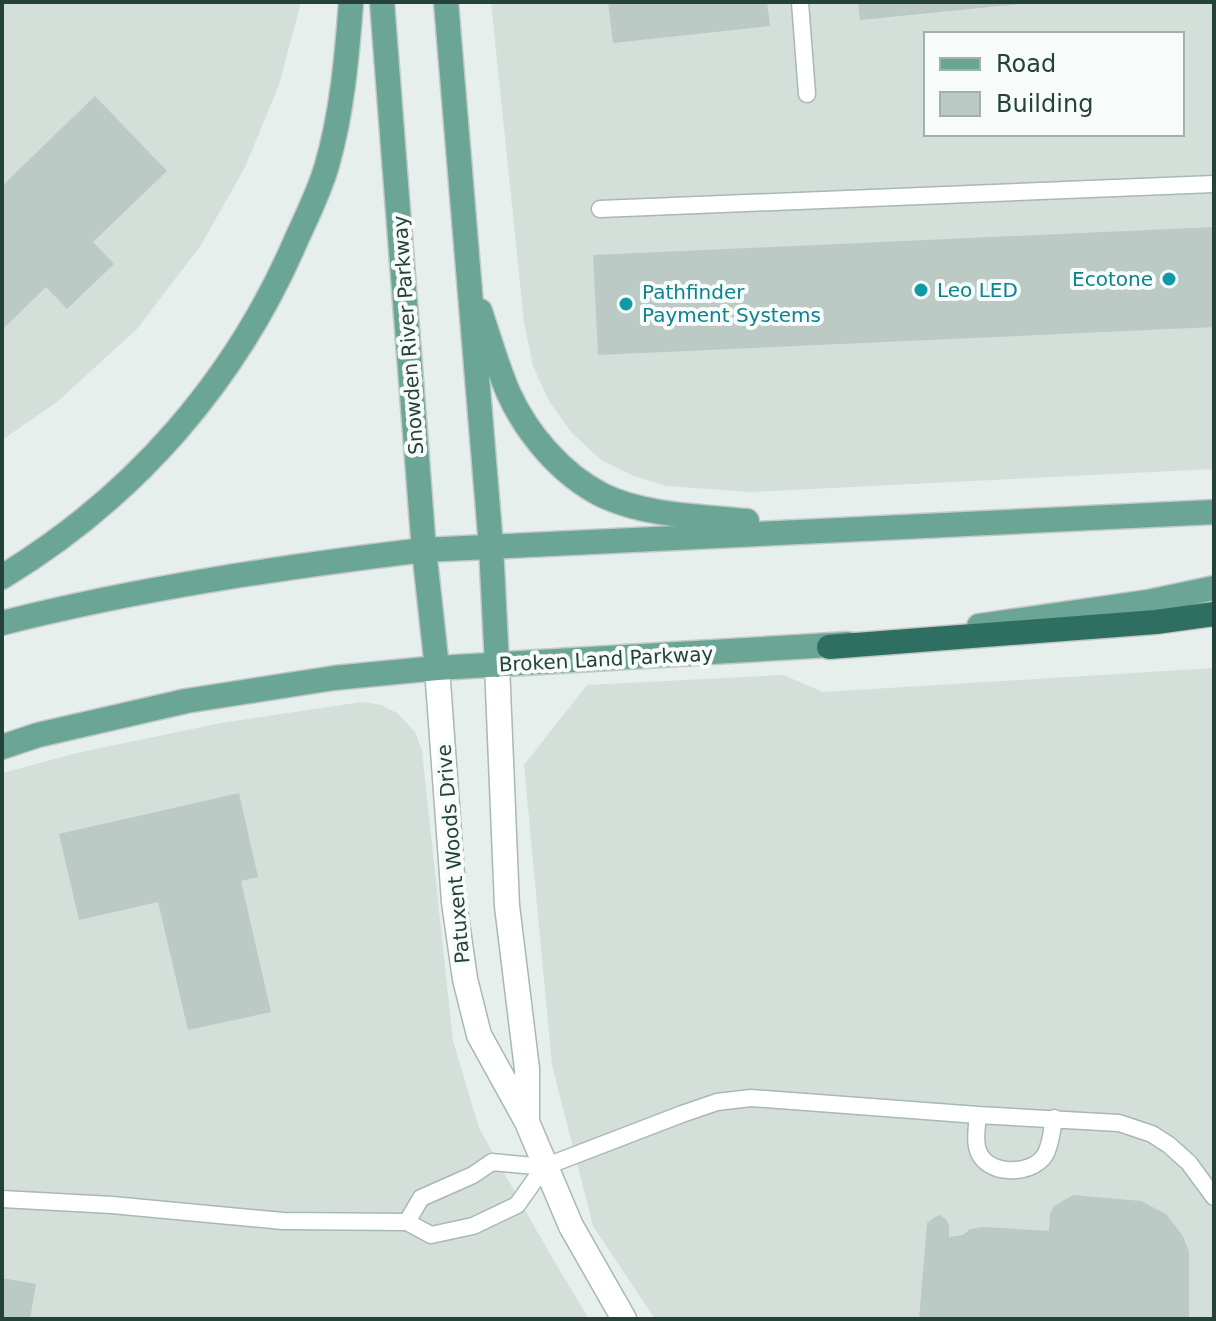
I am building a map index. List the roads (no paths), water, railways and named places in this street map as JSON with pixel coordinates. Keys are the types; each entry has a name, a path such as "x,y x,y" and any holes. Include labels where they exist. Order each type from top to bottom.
{"highway":[{"path":"829,647 1156,622 1214,614"}],"main road":[{"path":"2,577 37,556 105,504 161,451 211,391 245,341 279,281 327,165 346,63 351,2"},
{"name":"Snowden River Parkway","path":"382,2 424,550 437,668"},
{"path":"446,2 491,546 497,665"},
{"path":"468,275 508,392 542,447 571,473 602,494 633,505 821,529"},
{"path":"2,623 170,587 424,550 1214,512"},
{"name":"Broken Land Parkway","path":"2,747 38,735 186,701 334,678 437,668 829,647 1148,602 1214,588"}],"street":[{"name":"Patuxent Woods Drive","path":"497,665 507,906 527,1069 527,1122"},
{"name":"Patuxent Woods Drive","path":"437,668 454,902 465,979 479,1035 527,1122 571,1226 624,1319"}],"lane":[{"path":"800,2 807,94"},
{"path":"600,209 1214,184"},
{"path":"407,1222 421,1198 473,1175 492,1162 544,1167 717,1102 751,1098 1119,1123 1152,1134 1189,1163 1214,1197"},
{"path":"978,1115 977,1150 995,1166 1015,1171 1027,1170 1044,1157 1054,1118"},
{"path":"2,1199 112,1205 283,1221 407,1222 431,1235 473,1226 517,1205 544,1167"}],"place":[{"name":"Ecotone","path":"1169,279"},
{"name":"Leo LED","path":"921,290"},
{"name":"Pathfinder Payment Systems","path":"626,304"}]}
